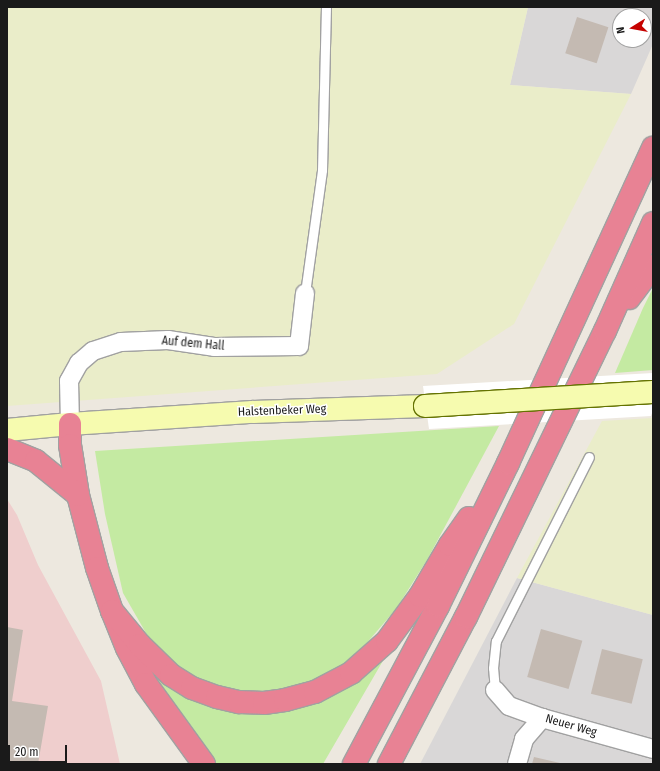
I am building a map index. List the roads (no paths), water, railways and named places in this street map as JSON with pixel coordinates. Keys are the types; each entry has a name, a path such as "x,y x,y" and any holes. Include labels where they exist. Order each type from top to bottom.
{"highway":[{"path":"354,764 438,606 508,463 653,148"},
{"path":"389,764 466,617 604,331 653,223"},
{"path":"604,331 653,266"},
{"path":"70,424 70,445 78,495 97,568 112,611 127,648 146,684 204,764"},
{"path":"7,449 36,460 78,495"},
{"path":"112,611 140,645 171,675 192,688 232,700 264,703 285,700 315,692 351,673 387,641 420,596 450,545 508,463"}],"main road":[{"name":"Halstenbeker Weg","path":"7,430 70,424 253,412 425,406 653,392"}],"street":[{"name":"Auf dem Hall","path":"70,424 69,381 79,363 93,351 121,342 168,340 215,347 299,346 305,293"},
{"name":"Neuer Weg","path":"495,690 509,706 542,718 653,749"},
{"path":"517,764 524,739 542,718"}],"lane":[{"path":"305,293 322,170 326,7"},
{"path":"495,690 493,668 496,642 589,457"}]}
